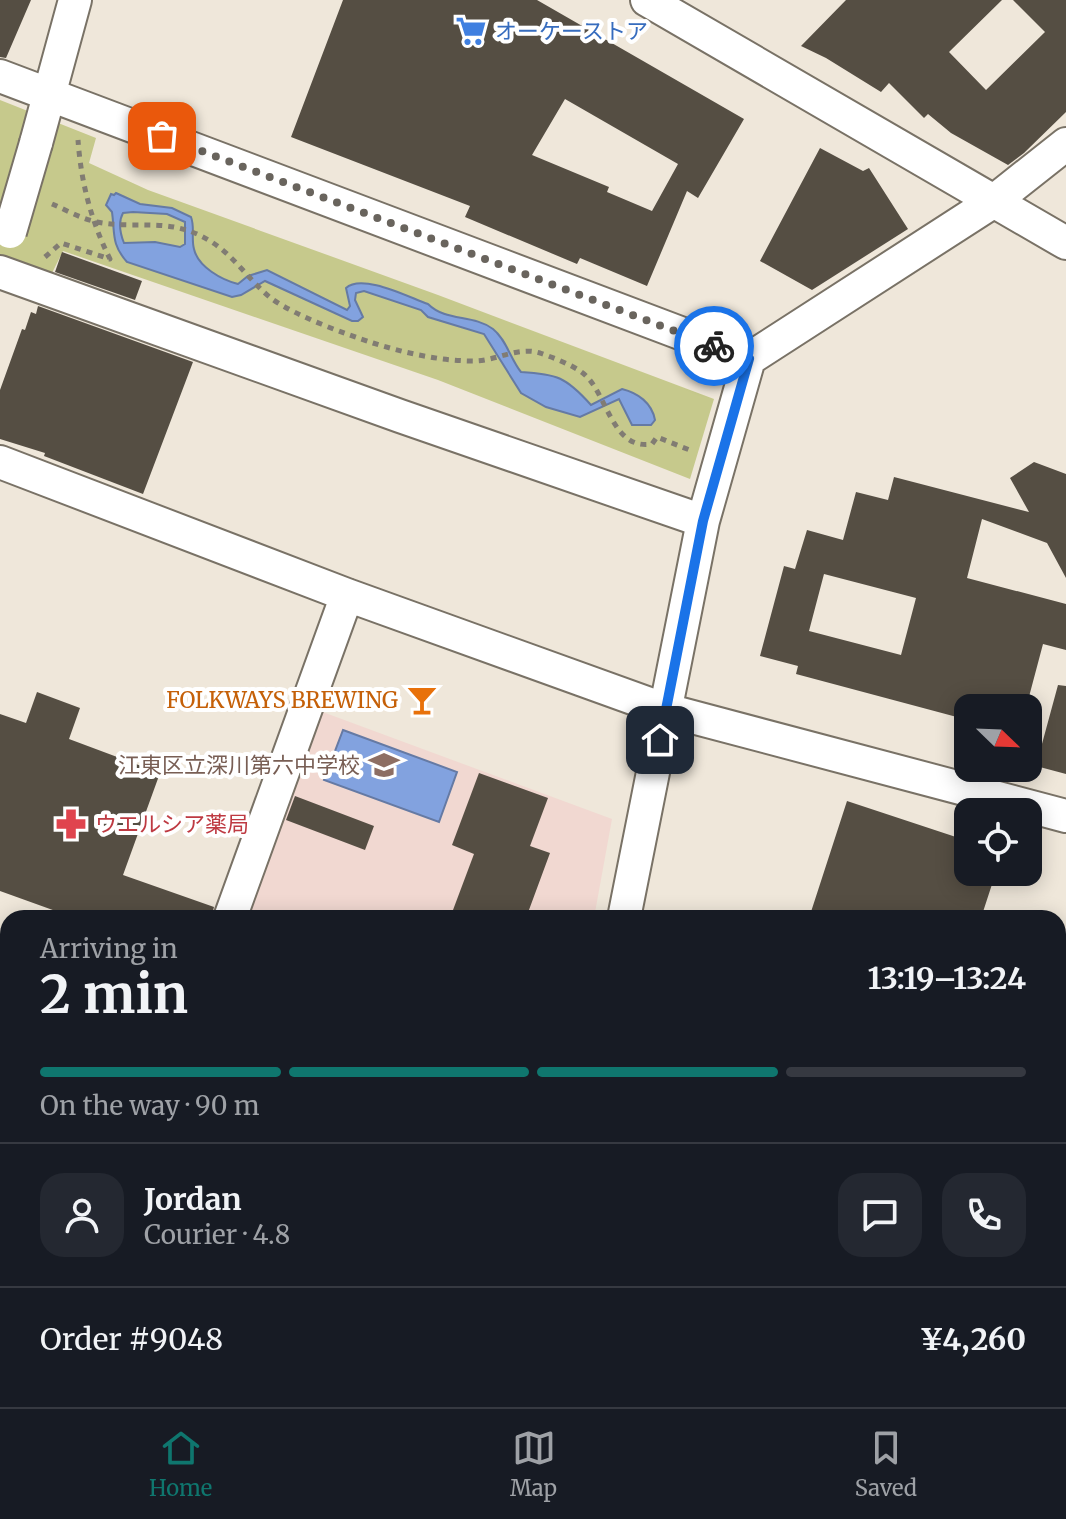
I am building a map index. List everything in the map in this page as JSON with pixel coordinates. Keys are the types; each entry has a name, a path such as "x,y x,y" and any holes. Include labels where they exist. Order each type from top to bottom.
{"street":[{"path":"0,265 75,0"},
{"path":"647,0 1066,243"},
{"path":"0,76 749,359"},
{"path":"626,910 703,521 749,359 994,201 1066,144"},
{"path":"0,272 703,521"},
{"path":"0,462 347,595 666,710 1066,816"},
{"path":"233,910 347,595"}],"path":[{"path":"36,264 61,243 110,259 95,229 80,171 77,137"},
{"path":"49,203 93,220 168,224 211,241 256,285 287,308 371,342 451,360 478,361 525,351 538,352 576,370 590,381 615,425 628,439 643,446 652,444 657,437 719,462"}],"shaded area":[{"name":"江東区立深川第六中学校","path":"320,711 612,819 595,910 252,910"}],"green space":[{"path":"0,100 96,138 89,163 148,190 714,399 690,479 438,380 63,251 52,273 0,256"}],"water":[{"path":"116,193 140,204 172,208 191,217 196,256 205,267 225,279 238,284 248,276 267,270 347,310 350,306 346,288 353,284 386,288 443,313 485,324 501,338 521,372 560,379 575,388 591,405 622,389 628,391 647,404 655,420 651,425 632,425 619,399 580,417 546,407 521,393 484,334 428,317 421,310 364,291 356,293 355,300 363,317 352,321 265,281 232,297 127,262 116,244 112,212 106,205 111,194","holes":["123,213 167,214 185,222 185,244 180,247 155,242 124,243 120,228"]},
{"path":"343,730 457,772 439,822 324,780"}],"building":[{"path":"0,0 31,0 6,58 0,57"},
{"path":"343,0 537,0 744,119 698,198 687,191 647,286 580,258 577,264 465,217 470,206 291,137","holes":["565,99 678,164 652,211 607,192 609,187 532,155"]},
{"path":"846,0 1002,0 949,52 986,90 1045,32 1013,0 1066,0 1066,112 1008,165 951,133 928,114 924,118 889,83 881,92 801,46"},
{"path":"820,148 863,171 869,168 908,229 812,290 760,261"},
{"path":"62,252 142,281 135,300 55,272"},
{"path":"38,306 193,362 143,494 44,456 45,453 0,439 0,390 22,329 25,330 31,312 36,314"},
{"path":"1034,462 1066,474 1066,578 1047,543 982,519 967,578 1066,604 1066,650 1043,644 1030,694 954,694 954,716 796,674 798,666 760,656 784,566 795,569 807,530 843,540 856,492 888,500 894,477 1029,512 1010,478","holes":["824,574 916,598 901,655 809,631"]},
{"path":"1058,685 1066,686 1066,774 1042,768 1042,744"},
{"name":"ウエルシア薬局","path":"37,692 80,708 69,739 160,773 123,875 214,907 213,910 53,910 0,891 0,714 26,723"},
{"path":"479,773 548,798 530,846 550,853 529,910 453,910 474,854 452,845"},
{"path":"295,796 374,826 365,850 286,820"},
{"path":"847,801 954,836 954,886 991,886 984,910 812,910"}],"way so far":[{"path":"162,136 714,346"}],"place":[{"name":"オーケーストア","path":"471,31"},
{"name":"FOLKWAYS BREWING","path":"422,700"},
{"name":"江東区立深川第六中学校","path":"384,765"},
{"name":"ウエルシア薬局","path":"71,824"}],"route":[{"path":"660,740 703,521 749,359 714,346"}]}
